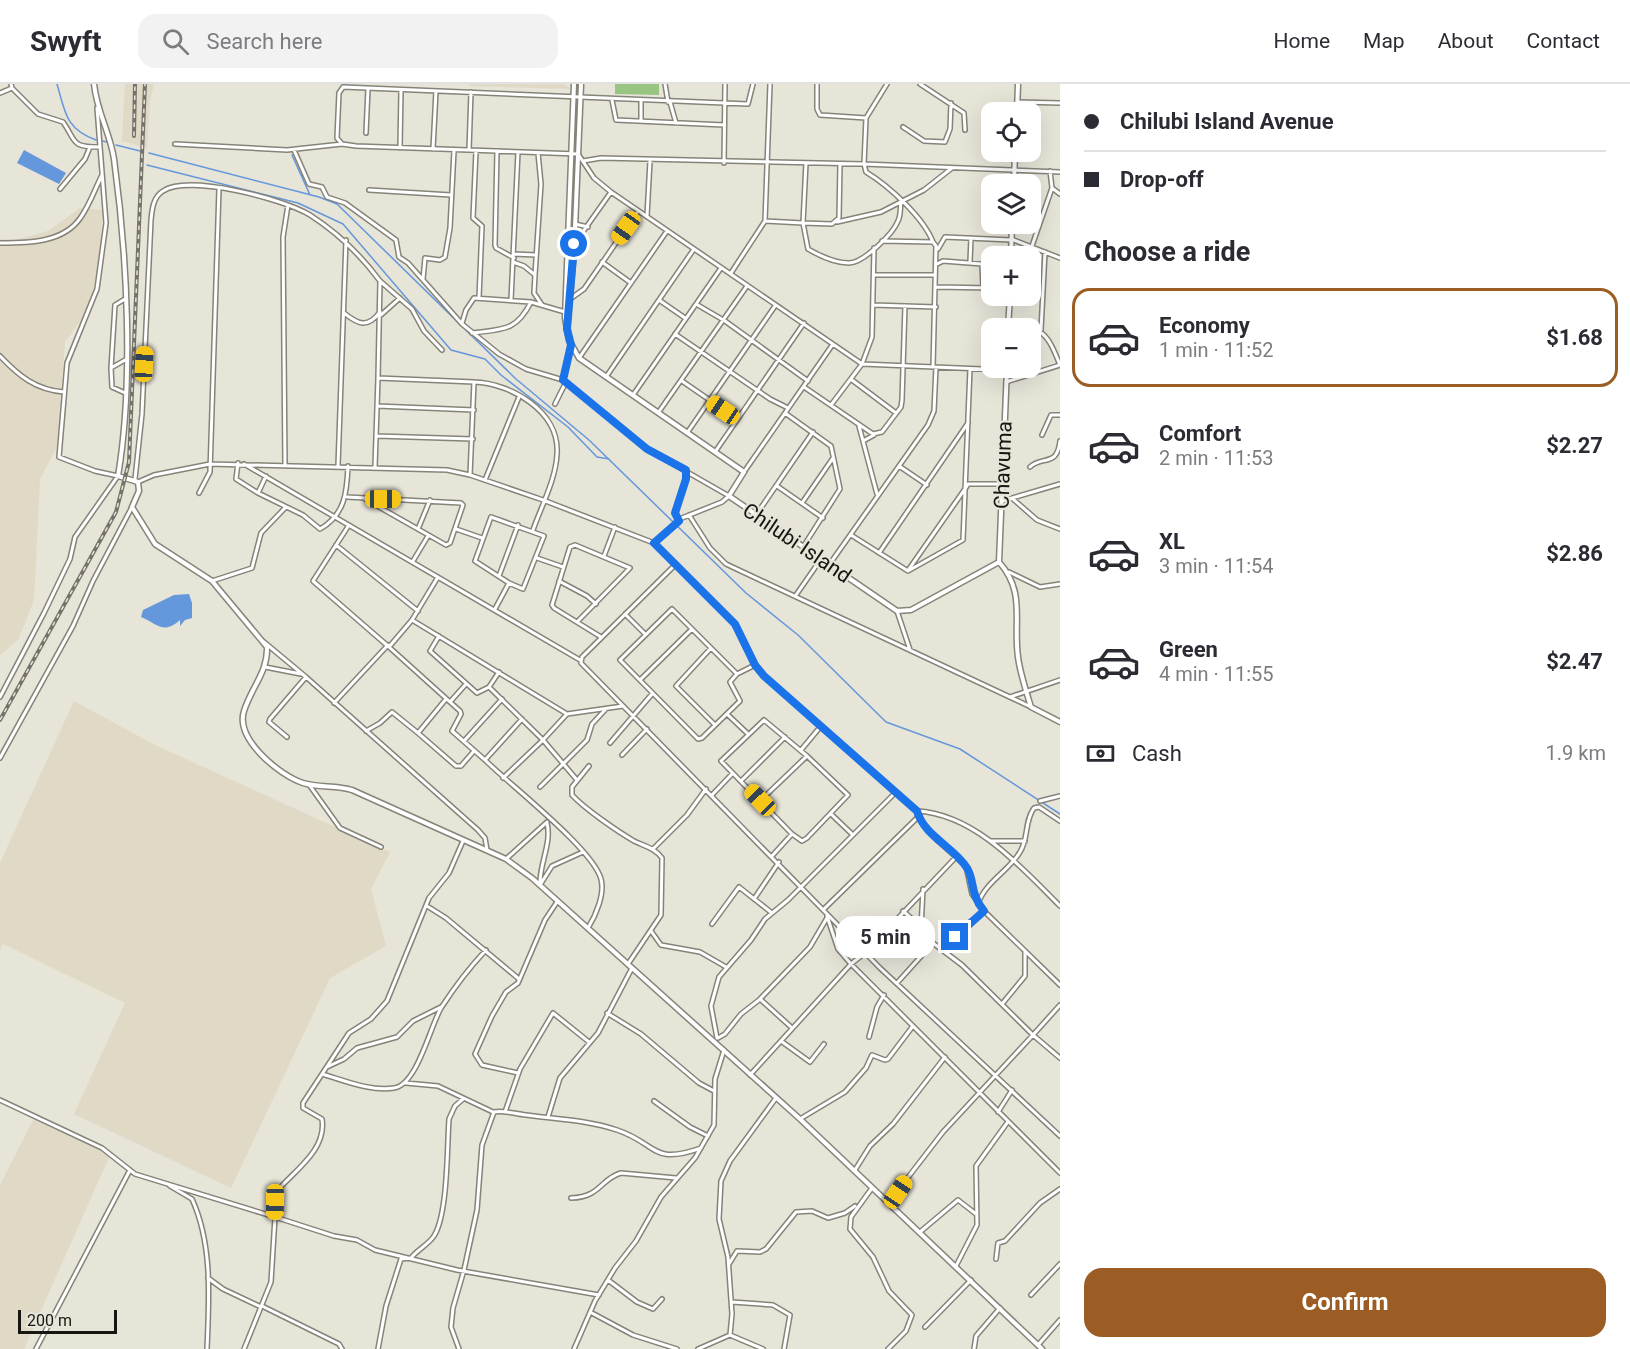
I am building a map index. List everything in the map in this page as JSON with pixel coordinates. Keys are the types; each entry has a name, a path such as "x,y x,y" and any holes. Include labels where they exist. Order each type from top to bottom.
{"street":[{"path":"94,84 106,223 97,289 68,356 59,457 95,471 137,481 154,475 210,464 285,464 447,470 470,475 543,500 654,543 735,624 755,665 764,676 917,811 968,827 990,841 1060,906"},
{"path":"567,329 565,312 574,84"},
{"path":"567,329 574,244 581,84"},
{"path":"665,84 676,123"},
{"path":"724,163 725,84"},
{"path":"342,144 337,138 340,90 346,87 749,104 753,84"},
{"path":"731,274 765,221 770,84"},
{"path":"818,84 817,109 820,115 866,118"},
{"path":"887,84 866,118 864,164 866,172 883,182 921,221 937,250"},
{"path":"920,84 964,113 964,130"},
{"path":"1017,102 1018,84"},
{"path":"0,93 12,86 38,114 63,122 74,142 90,147 100,147"},
{"path":"366,133 368,88"},
{"path":"400,148 401,90"},
{"path":"433,149 436,91"},
{"path":"469,151 471,92"},
{"path":"612,99 614,120 724,125"},
{"path":"641,101 641,121"},
{"path":"1041,103 1060,104"},
{"path":"903,127 924,141 945,142 950,129 951,104"},
{"path":"0,697 70,558 75,537 118,476 125,393 125,299 114,159 97,108"},
{"path":"175,144 294,150 320,144 342,144 578,154"},
{"path":"60,189 85,159 90,147"},
{"path":"294,150 309,184 322,187 327,197 345,203 396,240 398,255 472,333 509,360 564,381 647,449 729,496 722,502 678,521 654,543"},
{"path":"423,281 425,258 440,260 445,257 450,228 454,150"},
{"path":"476,151 473,216 482,226 479,298"},
{"path":"496,151 496,248 514,256 537,255"},
{"path":"512,300 518,152"},
{"path":"538,153 541,184 534,293 543,306"},
{"path":"578,154 594,178 611,192 862,364 981,369"},
{"path":"583,161 601,158 724,163 767,161 1060,172"},
{"path":"647,216 650,161"},
{"path":"1014,162 1014,174"},
{"path":"806,163 803,223 808,249 822,257 851,263 866,257 892,232 898,221 901,202"},
{"path":"836,223 839,218 840,164"},
{"path":"765,221 827,225 880,212 924,190 953,167"},
{"path":"829,565 931,418 935,367 937,250 945,237 1011,239 1032,246 1052,188 1050,171"},
{"path":"0,243 33,242 69,230 81,218 103,174"},
{"path":"0,758 73,626 139,491 137,481 153,207 159,193 171,187 195,185 288,205 309,215 346,240 380,281 412,309 424,331 442,350"},
{"path":"1052,188 1060,194"},
{"path":"199,493 209,477 210,464 219,189"},
{"path":"369,190 451,195"},
{"path":"574,244 611,192"},
{"path":"285,464 283,237 288,205"},
{"path":"570,299 584,289 638,211"},
{"path":"575,225 588,227"},
{"path":"579,358 667,231"},
{"path":"1011,234 1011,246"},
{"path":"970,262 971,238"},
{"path":"338,466 346,240"},
{"path":"882,241 933,242"},
{"path":"831,405 862,364 871,344 874,248"},
{"path":"606,377 694,249"},
{"path":"1041,250 1060,258"},
{"path":"1006,382 1060,365 1048,339 1041,330 1045,252"},
{"path":"936,264 943,261 981,264"},
{"path":"513,262 524,266 535,275"},
{"path":"602,262 632,283"},
{"path":"633,395 721,268"},
{"path":"873,275 935,275"},
{"path":"375,467 380,281"},
{"path":"658,413 725,321 747,286"},
{"path":"936,287 981,287"},
{"path":"344,314 353,322 372,320 400,298"},
{"path":"462,324 474,298 531,302 565,312"},
{"path":"125,299 116,305 111,368 112,387 125,393"},
{"path":"659,300 685,318"},
{"path":"472,333 513,326 521,320 531,302"},
{"path":"696,304 725,321 808,381"},
{"path":"873,305 936,307"},
{"path":"687,433 776,306"},
{"path":"862,441 882,432 896,413 902,400 905,306"},
{"path":"715,452 804,323"},
{"name":"Chilubi Island","path":"567,329 571,345 579,358 744,472 729,496 755,516 897,611"},
{"path":"675,334 758,388 770,399 789,408"},
{"path":"744,472 833,344"},
{"path":"555,404 564,381 571,345"},
{"path":"0,356 25,380 42,389 64,392"},
{"path":"111,368 125,360"},
{"path":"908,571 963,540 970,369"},
{"path":"378,378 496,384 544,414 556,443 556,462 533,530"},
{"name":"Chavuma","path":"999,562 1006,378"},
{"path":"681,380 737,420"},
{"path":"851,380 896,413"},
{"path":"470,475 474,382"},
{"path":"804,387 876,435"},
{"path":"485,480 519,397"},
{"path":"377,406 474,410"},
{"path":"785,413 828,443 840,489 803,547"},
{"path":"1041,435 1051,415 1060,415"},
{"path":"879,553 968,423"},
{"path":"859,424 878,494"},
{"path":"755,516 813,432"},
{"path":"377,436 472,438"},
{"path":"1030,467 1053,458 1059,450 1060,441"},
{"path":"802,503 833,457"},
{"path":"240,463 413,561 580,660 824,909 838,949 851,964 945,1056 1007,1123 1060,1173"},
{"path":"240,463 235,477 258,493 303,515 320,529 335,516 347,497 348,466"},
{"path":"899,466 927,485"},
{"path":"678,521 675,513 686,479 686,470"},
{"path":"258,493 266,476"},
{"path":"967,484 1002,484"},
{"path":"908,571 967,484"},
{"path":"1002,501 1060,484"},
{"path":"777,486 823,518"},
{"path":"347,497 430,500 463,504 456,529 448,544 428,536 365,499"},
{"path":"1013,499 1037,520 1060,530"},
{"path":"418,529 430,500"},
{"path":"132,507 155,544 212,581 264,642 478,830 485,838 488,850"},
{"path":"212,581 252,568 261,532 285,508"},
{"path":"689,515 710,548 726,564 796,594 911,652 1060,722"},
{"path":"492,517 533,530 544,536 525,587 520,589 475,561 492,517"},
{"path":"349,525 314,577 313,582 448,701 461,714 451,729 503,778 534,801 548,821 583,852 597,870 602,886 602,896 587,928"},
{"path":"499,576 518,525"},
{"path":"604,556 615,526"},
{"path":"456,529 483,538"},
{"path":"851,535 908,571"},
{"path":"413,561 428,536"},
{"path":"336,545 418,611"},
{"path":"577,622 630,568 604,556 572,546 552,605 577,622 602,637"},
{"path":"537,558 563,567"},
{"path":"796,594 821,559"},
{"path":"911,652 897,611 911,610 999,562 1009,573 1017,592 1018,656 1030,707"},
{"path":"580,660 676,564"},
{"path":"1009,573 1040,586 1060,584"},
{"path":"334,703 412,620 438,577"},
{"path":"559,581 587,596 596,604"},
{"path":"495,609 509,583"},
{"path":"737,674 672,609 620,660 698,739 728,715 740,701 730,682 737,674 755,665"},
{"path":"626,614 645,634"},
{"path":"412,620 567,714 623,706"},
{"path":"640,680 692,629"},
{"path":"439,636 430,651 477,693 489,687 499,672"},
{"path":"264,642 268,661 241,721 246,738 285,772 309,785 340,828 381,847"},
{"path":"711,648 676,686 715,725"},
{"path":"265,667 302,674"},
{"path":"287,738 269,722 306,677"},
{"path":"1008,698 1060,680"},
{"path":"418,733 466,684"},
{"path":"489,687 543,740 577,780"},
{"path":"610,743 652,694"},
{"path":"464,741 502,699"},
{"path":"540,787 587,740 592,724 605,710"},
{"path":"366,731 381,723 392,712 456,766 474,751"},
{"path":"503,778 567,714"},
{"path":"728,715 747,734"},
{"path":"485,760 522,719"},
{"path":"764,720 848,794 805,840 800,840 792,834 742,780 732,774 721,761 747,734 764,720"},
{"path":"801,751 821,726"},
{"path":"622,755 647,729"},
{"path":"742,780 785,737"},
{"path":"760,800 807,756"},
{"path":"548,1117 560,1078 598,1033 630,966 662,909 662,858 653,849 632,839 586,808 571,792 577,780 589,766"},
{"path":"712,795 732,774"},
{"path":"309,785 331,785 352,790 506,859 540,885 716,1040 723,1050 855,1170 1042,1349"},
{"path":"653,849 687,815 706,789"},
{"path":"716,1040 711,1006 716,982 726,967 772,913 895,793"},
{"path":"1040,801 1059,798"},
{"path":"978,904 993,881 1013,862 1025,841 1027,818 1036,806 1060,821"},
{"path":"917,811 918,817 967,868 972,894 978,904 1060,985"},
{"path":"831,814 853,835"},
{"path":"824,909 918,817"},
{"path":"506,859 548,821"},
{"path":"540,885 549,832 548,821"},
{"path":"772,856 792,834"},
{"path":"244,1349 272,1276 277,1191 310,1158 320,1133 321,1119 303,1106 348,1033 371,1019 387,1000 433,893 449,873 464,840"},
{"path":"990,841 1025,841"},
{"path":"540,885 552,866 583,852"},
{"path":"750,1075 791,1027 956,857"},
{"path":"754,899 778,862"},
{"path":"712,924 737,887 772,913"},
{"path":"919,925 924,904 923,889"},
{"path":"518,1073 482,1065 475,1054 492,1016 506,993 519,979 545,920 557,902"},
{"path":"427,906 486,950 519,979"},
{"path":"903,911 919,925 933,943 962,965 1033,1035 1060,1058"},
{"path":"939,947 960,933 984,911"},
{"path":"827,916 1058,1134 1060,1128"},
{"path":"716,1040 810,947 827,916"},
{"path":"651,931 661,945 700,952 726,967"},
{"path":"897,983 933,943"},
{"path":"406,1083 443,1006 486,950"},
{"path":"1002,1004 1025,976 1025,952"},
{"path":"869,1037 878,1007 884,996"},
{"path":"760,999 791,1027"},
{"path":"889,1202 921,1158 1060,1005"},
{"path":"327,1067 344,1059 357,1048 397,1037 413,1021 443,1006"},
{"path":"505,1112 518,1073 553,1013 590,1042"},
{"path":"607,1013 650,1041 699,1083 714,1091"},
{"path":"800,1119 845,1092 866,1068 872,1055 888,1059 913,1026"},
{"path":"781,1041 810,1062 824,1044"},
{"path":"574,1349 590,1312 608,1280 676,1178 708,1136 716,1119 714,1091 723,1050"},
{"path":"855,1170 870,1146 893,1124 945,1056"},
{"path":"322,1074 377,1087 394,1088 406,1083 430,1084 494,1112 548,1117 614,1129 640,1141 649,1149 670,1156 701,1148"},
{"path":"998,1112 1012,1090"},
{"path":"730,1335 732,1302 728,1253 722,1238 719,1219 721,1181 730,1161 776,1098"},
{"path":"378,1349 401,1259 411,1258 433,1239 441,1221 449,1119 454,1106 463,1099"},
{"path":"0,1100 102,1148 130,1170 167,1184 334,1236 357,1239 375,1250 464,1270 599,1295"},
{"path":"654,1101 690,1127 708,1136"},
{"path":"459,1349 451,1321 455,1296 464,1270 477,1210 482,1145 494,1112"},
{"path":"956,1266 977,1226 976,1168 1007,1123"},
{"path":"36,1349 130,1170"},
{"path":"571,1198 593,1194 614,1176 621,1173 676,1178"},
{"path":"167,1184 190,1197 194,1203 203,1237 208,1278 207,1349"},
{"path":"872,1187 851,1217 850,1229 873,1257 890,1291 911,1312 906,1332 888,1349"},
{"path":"996,1259 998,1243 1005,1241 1040,1203 1060,1189"},
{"path":"920,1232 958,1200 977,1215"},
{"path":"728,1266 737,1251 760,1252 766,1249 796,1212 812,1211 828,1218 845,1213 858,1204"},
{"path":"1031,1295 1060,1264"},
{"path":"208,1278 223,1289 339,1344 342,1349"},
{"path":"608,1280 637,1302 653,1309 662,1299"},
{"path":"925,1327 971,1280"},
{"path":"732,1302 773,1305 790,1315 784,1349"},
{"path":"974,1349 976,1336 1000,1308"},
{"path":"590,1312 633,1335 676,1349"},
{"path":"1038,1345 1060,1320"},
{"path":"698,1349 730,1335 763,1349"}],"shaded area":[{"path":"125,84 154,84 150,101 147,148 122,141"},
{"path":"471,84 564,84 571,89 470,86"},
{"path":"80,208 102,210 100,263 87,312 65,342 57,447 40,479 34,600 18,640 0,655 0,239 16,240 48,231"},
{"path":"74,701 153,744 390,852 371,889 386,946 330,978 231,1188 74,1114 125,1003 3,944 0,950 0,863"},
{"path":"34,1118 110,1155 24,1349 0,1349 0,1185"}],"green space":[{"path":"615,84 659,84 659,95 615,94"}],"water":[{"path":"24,150 66,173 59,184 17,163"},
{"path":"189,594 192,603 192,618 185,620 180,626 180,620 169,627 160,627 141,617 143,610 174,595"}],"waterway":[{"path":"57,84 72,125 86,136 96,140"},
{"path":"102,141 107,142"},
{"path":"116,145 140,151"},
{"path":"149,153 319,197 337,204 516,379 589,440 746,593 798,635 886,722 960,749 1060,814"},
{"path":"292,155 310,195"},
{"path":"147,165 298,203 343,224 451,350 485,359 501,375 568,427 597,457 609,459"}],"railway":[{"path":"134,136 135,84"},
{"path":"0,720 116,512 129,462 145,84"}],"route":[{"path":"574,244 567,329 571,345 563,380 647,449 686,470 686,479 675,513 679,521 654,543 735,624 755,665 764,676 917,811 918,817 937,840 966,867 973,897 984,911 955,937"}]}
